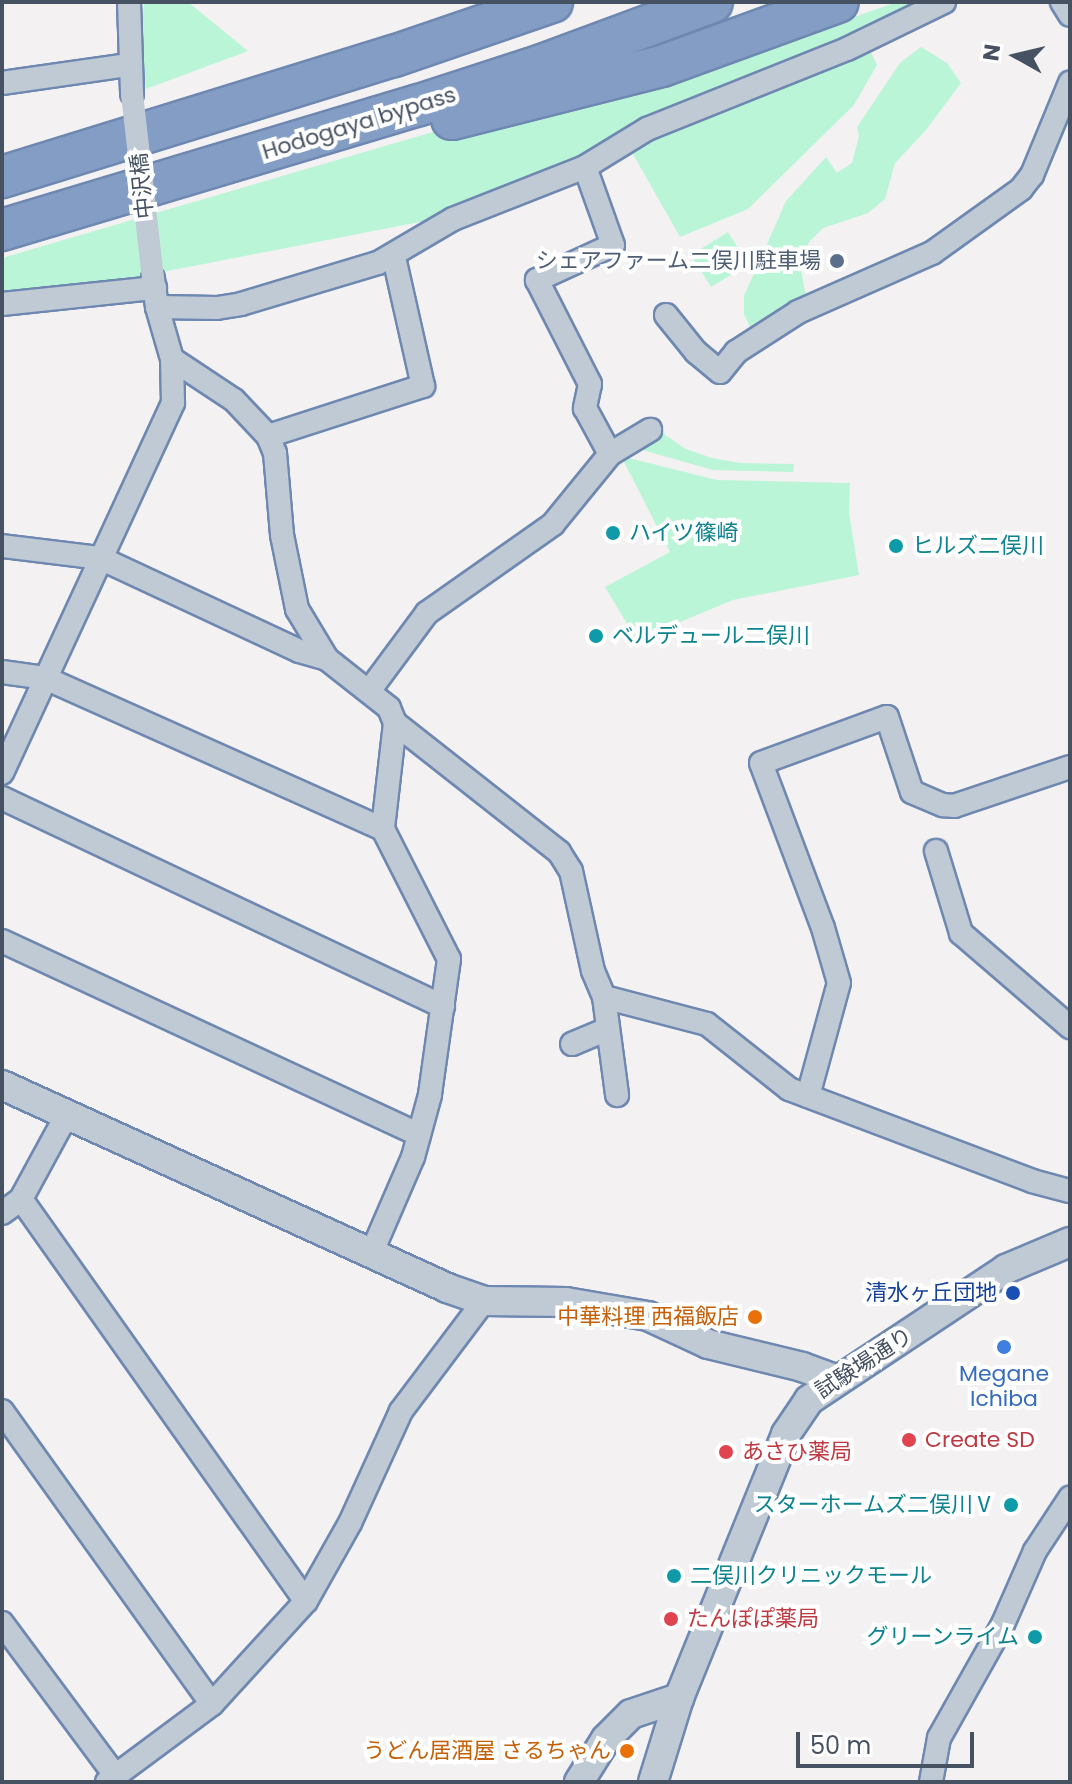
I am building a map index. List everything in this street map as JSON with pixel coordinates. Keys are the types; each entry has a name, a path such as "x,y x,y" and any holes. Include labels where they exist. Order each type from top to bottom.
{"highway":[{"path":"261,96 473,2"},
{"path":"2,177 552,2"},
{"name":"Hodogaya bypass","path":"2,230 244,159 542,65 712,2"},
{"path":"244,159 397,132 563,93 662,66 838,2"}],"street":[{"name":"中沢橋","path":"2,773 173,403 172,359 155,291 132,94 129,2"},
{"path":"2,304 155,291 217,308 241,304 394,257 453,219 585,167 647,129 847,49 944,2"},
{"path":"1062,2 1070,15"},
{"path":"2,83 129,65"},
{"path":"666,315 696,352 720,372 736,352 798,312 932,253 1021,189 1064,121 1070,83"},
{"path":"585,167 613,245 537,280 590,384 585,408 610,454"},
{"path":"268,436 423,386 394,257"},
{"path":"172,359 201,375 234,400 268,436 275,453 287,572 297,609 327,659"},
{"path":"369,691 427,613 553,524 610,454 650,430"},
{"path":"2,546 100,558 299,651 327,659 389,708 395,723 383,829 449,959 430,1095 419,1135 371,1254"},
{"path":"2,672 45,678 383,829"},
{"path":"808,1096 839,983 819,916 761,763 887,717 912,792 943,805 954,806 1070,767"},
{"path":"395,723 559,852 571,871 593,971 604,997 617,1095"},
{"path":"2,798 443,1006"},
{"path":"936,851 961,933 1070,1027"},
{"path":"2,941 419,1135"},
{"path":"604,997 707,1024 789,1089 1032,1181 1070,1191"},
{"path":"572,1044 608,1029"},
{"path":"2,1085 371,1254 484,1301 566,1302 648,1316 708,1344 802,1367 837,1380"},
{"path":"2,1213 21,1199 66,1116"},
{"path":"21,1199 306,1601"},
{"name":"試験場通り","path":"653,1782 679,1698 786,1434 809,1400 1006,1269 1070,1242"},
{"path":"2,1623 111,1779 212,1704 306,1601 350,1523 401,1411 484,1301"},
{"path":"2,1411 212,1704"},
{"path":"931,1782 939,1738 1003,1624 1035,1551 1070,1498"},
{"path":"579,1782 606,1739 631,1714 679,1698"}],"green space":[{"path":"144,2 188,2 248,51 146,89 141,44"},
{"path":"897,2 923,2 644,121 569,160 435,219 142,276 2,297 2,258 443,129 752,53"},
{"path":"868,46 877,65 854,105 748,209 680,237 629,147"},
{"path":"921,47 947,63 961,83 926,130 895,163 885,199 868,213 823,228 809,242 800,264 806,298 753,334 744,314 744,296 786,201 826,157 837,173 852,163 859,136 857,127 900,63"},
{"path":"728,232 738,248 724,257 734,273 711,287 691,255"},
{"path":"663,427 665,435 686,449 712,458 740,463 794,464 793,472 713,470 639,449 639,442"},
{"path":"621,456 717,480 850,483 849,513 859,575 733,600 637,640 605,587 670,552"}],"place":[{"name":"シェアファーム二俣川駐車場","path":"837,261"},
{"name":"ハイツ篠崎","path":"613,533"},
{"name":"ヒルズ二俣川","path":"896,546"},
{"name":"ベルデュール二俣川","path":"596,636"},
{"name":"清水ヶ丘団地","path":"1013,1293"},
{"name":"中華料理 西福飯店","path":"755,1317"},
{"name":"Megane Ichiba","path":"1004,1347"},
{"name":"Create SD","path":"909,1440"},
{"name":"あさひ薬局","path":"726,1452"},
{"name":"スターホームズ二俣川Ⅴ","path":"1011,1505"},
{"name":"二俣川クリニックモール","path":"674,1576"},
{"name":"たんぽぽ薬局","path":"671,1619"},
{"name":"グリーンライム","path":"1035,1637"},
{"name":"うどん居酒屋 さるちゃん","path":"627,1751"}]}
